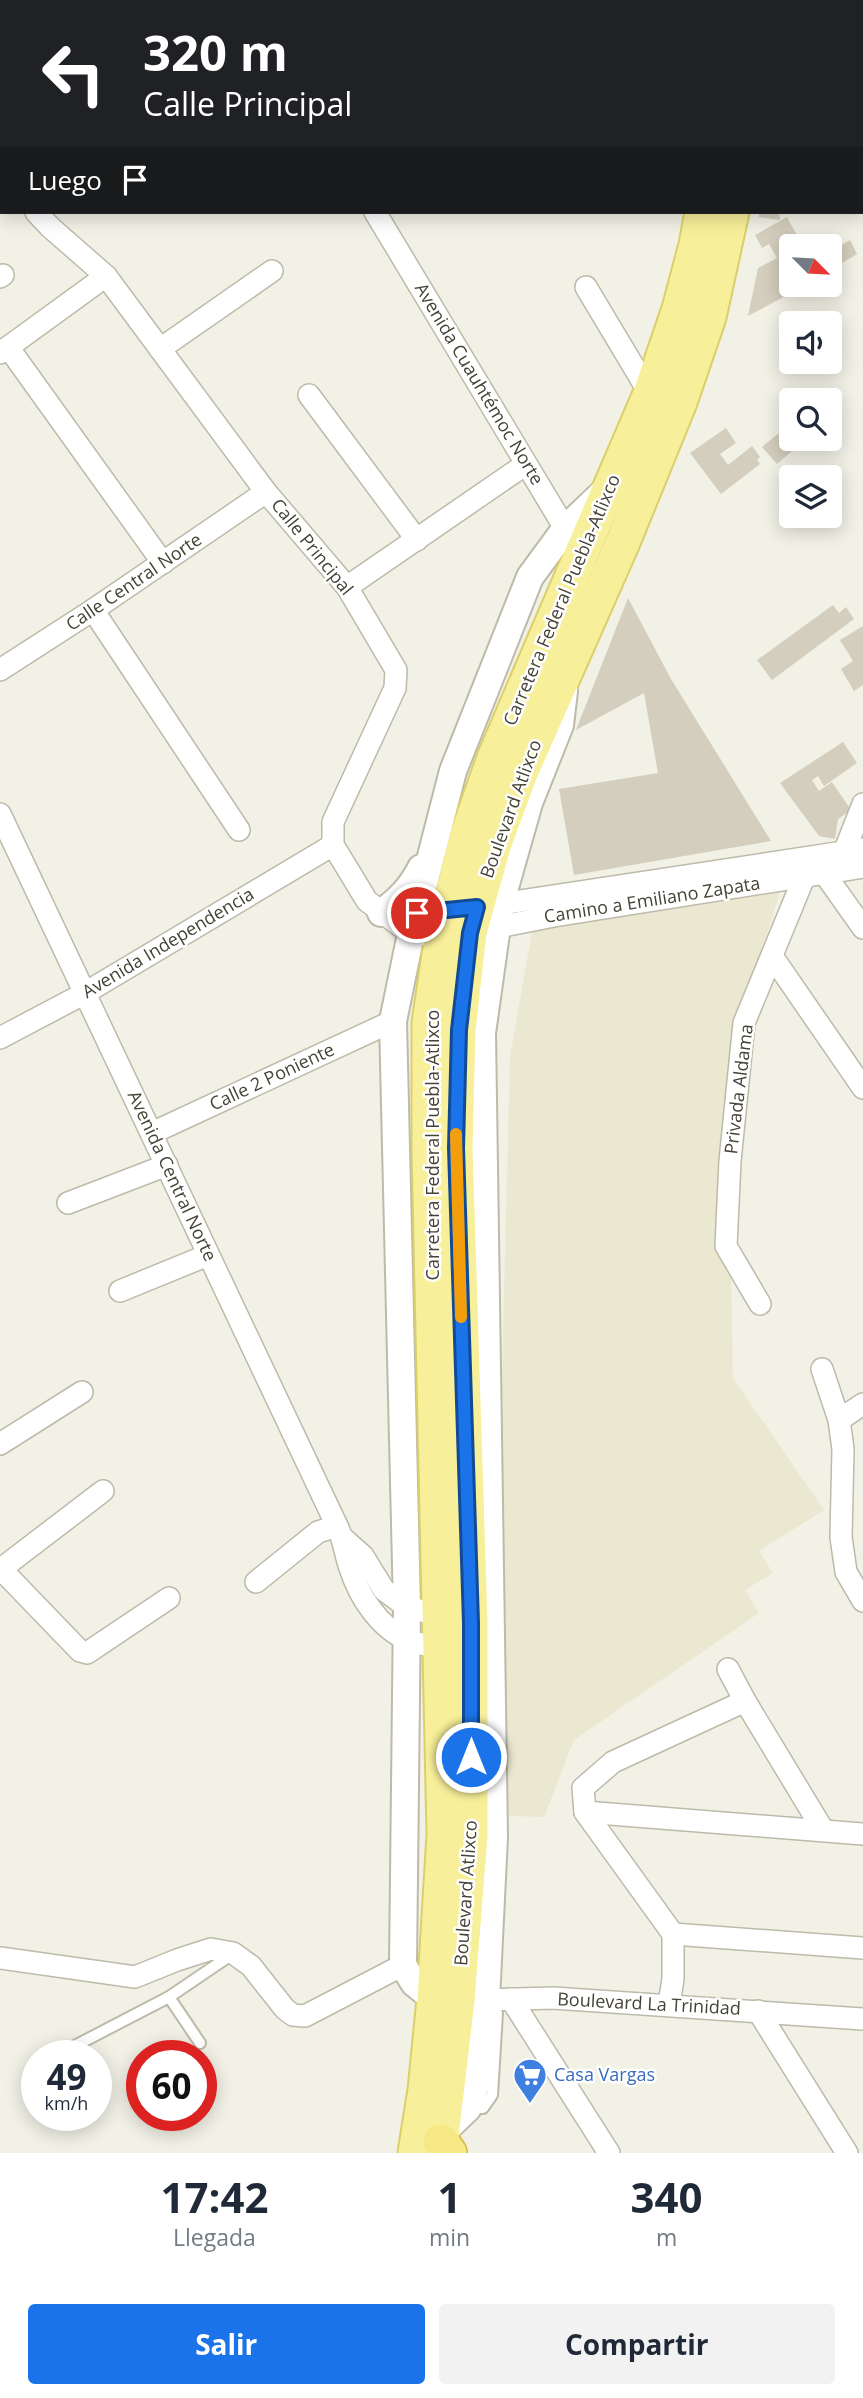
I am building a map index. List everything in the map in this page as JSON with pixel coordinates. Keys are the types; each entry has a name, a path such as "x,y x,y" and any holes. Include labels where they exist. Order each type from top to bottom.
{"main road":[{"name":"Carretera Federal Puebla-Atlixco","path":"477,1999 444,1833 467,1637 430,1163 429,1023 443,920 467,835 494,758 650,394 679,310 702,214"},
{"name":"Boulevard Atlixco","path":"443,920 495,843 521,773 623,542 680,402 709,317 732,214"},
{"path":"438,2147 425,2090 477,1999"}],"street":[{"name":"Calle Principal","path":"38,214 106,276 266,492 347,587 396,670 395,688 333,822 333,845"},
{"name":"Avenida Cuauhtémoc Norte","path":"376,214 581,557"},
{"path":"160,349 272,271"},
{"path":"106,276 4,350 163,563"},
{"path":"586,286 650,394"},
{"path":"309,395 417,540"},
{"path":"347,587 526,464"},
{"path":"443,920 400,900 412,886 435,842 453,771 530,576 566,528 612,484"},
{"name":"Calle Central Norte","path":"0,670 266,492"},
{"path":"93,610 239,830"},
{"name":"Privada Aldama","path":"760,1304 726,1246 730,1161 744,1023 772,956 835,864 863,804"},
{"name":"Avenida Central Norte","path":"0,814 341,1532 350,1568 366,1603 386,1626 407,1640 467,1637"},
{"path":"435,842 443,920 482,1033 467,1637 494,1837 477,1999 478,2073 468,2108 438,2147"},
{"path":"333,845 366,901 443,920"},
{"name":"Avenida Independencia","path":"0,1038 85,993 333,845"},
{"path":"835,864 863,928"},
{"name":"Camino a Emiliano Zapata","path":"443,920 554,916 835,864"},
{"name":"Camino a Emiliano Zapata","path":"443,920 835,864 863,867"},
{"path":"443,920 393,1021 407,1607 403,1965 414,1983 477,1999 609,2153"},
{"path":"772,956 863,1088"},
{"name":"Calle 2 Poniente","path":"152,1133 393,1021"},
{"path":"68,1203 167,1165"},
{"path":"120,1291 208,1255"},
{"path":"822,1369 839,1420 843,1449 842,1549 846,1573 863,1601"},
{"path":"0,1444 82,1392"},
{"path":"839,1420 863,1404"},
{"path":"103,1491 0,1568 80,1651 87,1653 169,1598"},
{"path":"256,1582 318,1532 341,1532"},
{"name":"Avenida Central Norte","path":"341,1532 363,1556 384,1590 407,1607 467,1637"},
{"path":"728,1669 823,1830"},
{"path":"669,2004 673,1979 673,1934 585,1812 583,1788 612,1762 745,1701"},
{"path":"585,1812 863,1834"},
{"path":"673,1934 863,1948"},
{"path":"0,1958 135,1978 177,1960 211,1950 233,1953 251,1966 285,2009 293,2015 305,2016 403,1965"},
{"name":"Boulevard La Trinidad","path":"477,1999 553,1998 669,2004 863,2019"},
{"path":"758,2011 847,2153"}],"lane":[{"path":"86,2040 169,1997 233,1953"},
{"path":"169,1997 198,2040"}],"shaded area":[{"path":"780,892 752,981 731,1261 733,1378 824,1510 759,1551 773,1573 745,1590 759,1613 574,1740 544,1817 509,1816 502,1658 502,1375 510,1057 532,931"}],"building":[{"path":"759,214 779,214 780,220 759,217"},
{"path":"787,217 796,234 779,234 779,298 782,298 748,316 758,268 777,258 769,244 762,248 755,235"},
{"path":"850,240 857,254 842,263 842,245"},
{"path":"726,428 736,443 720,454 728,465 752,446 760,457 757,460 760,464 721,494 690,453"},
{"path":"779,433 779,451 792,451 777,464 762,447"},
{"path":"628,598 671,679 771,841 574,875 559,789 658,773 644,693 576,730"},
{"path":"833,605 839,613 846,607 854,619 772,680 757,660"},
{"path":"863,626 863,685 854,691 841,669 853,661 840,640"},
{"path":"843,742 857,763 824,786 818,776 812,780 819,791 832,782 851,810 838,819 835,839 819,836 780,783"}],"slow traffic":[{"path":"456,1134 461,1317"}],"place":[{"name":"Casa Vargas","path":"530,2105"}],"route":[{"path":"417,913 477,907 470,933 459,1030 456,1148 471,1623 471,1757"}]}
